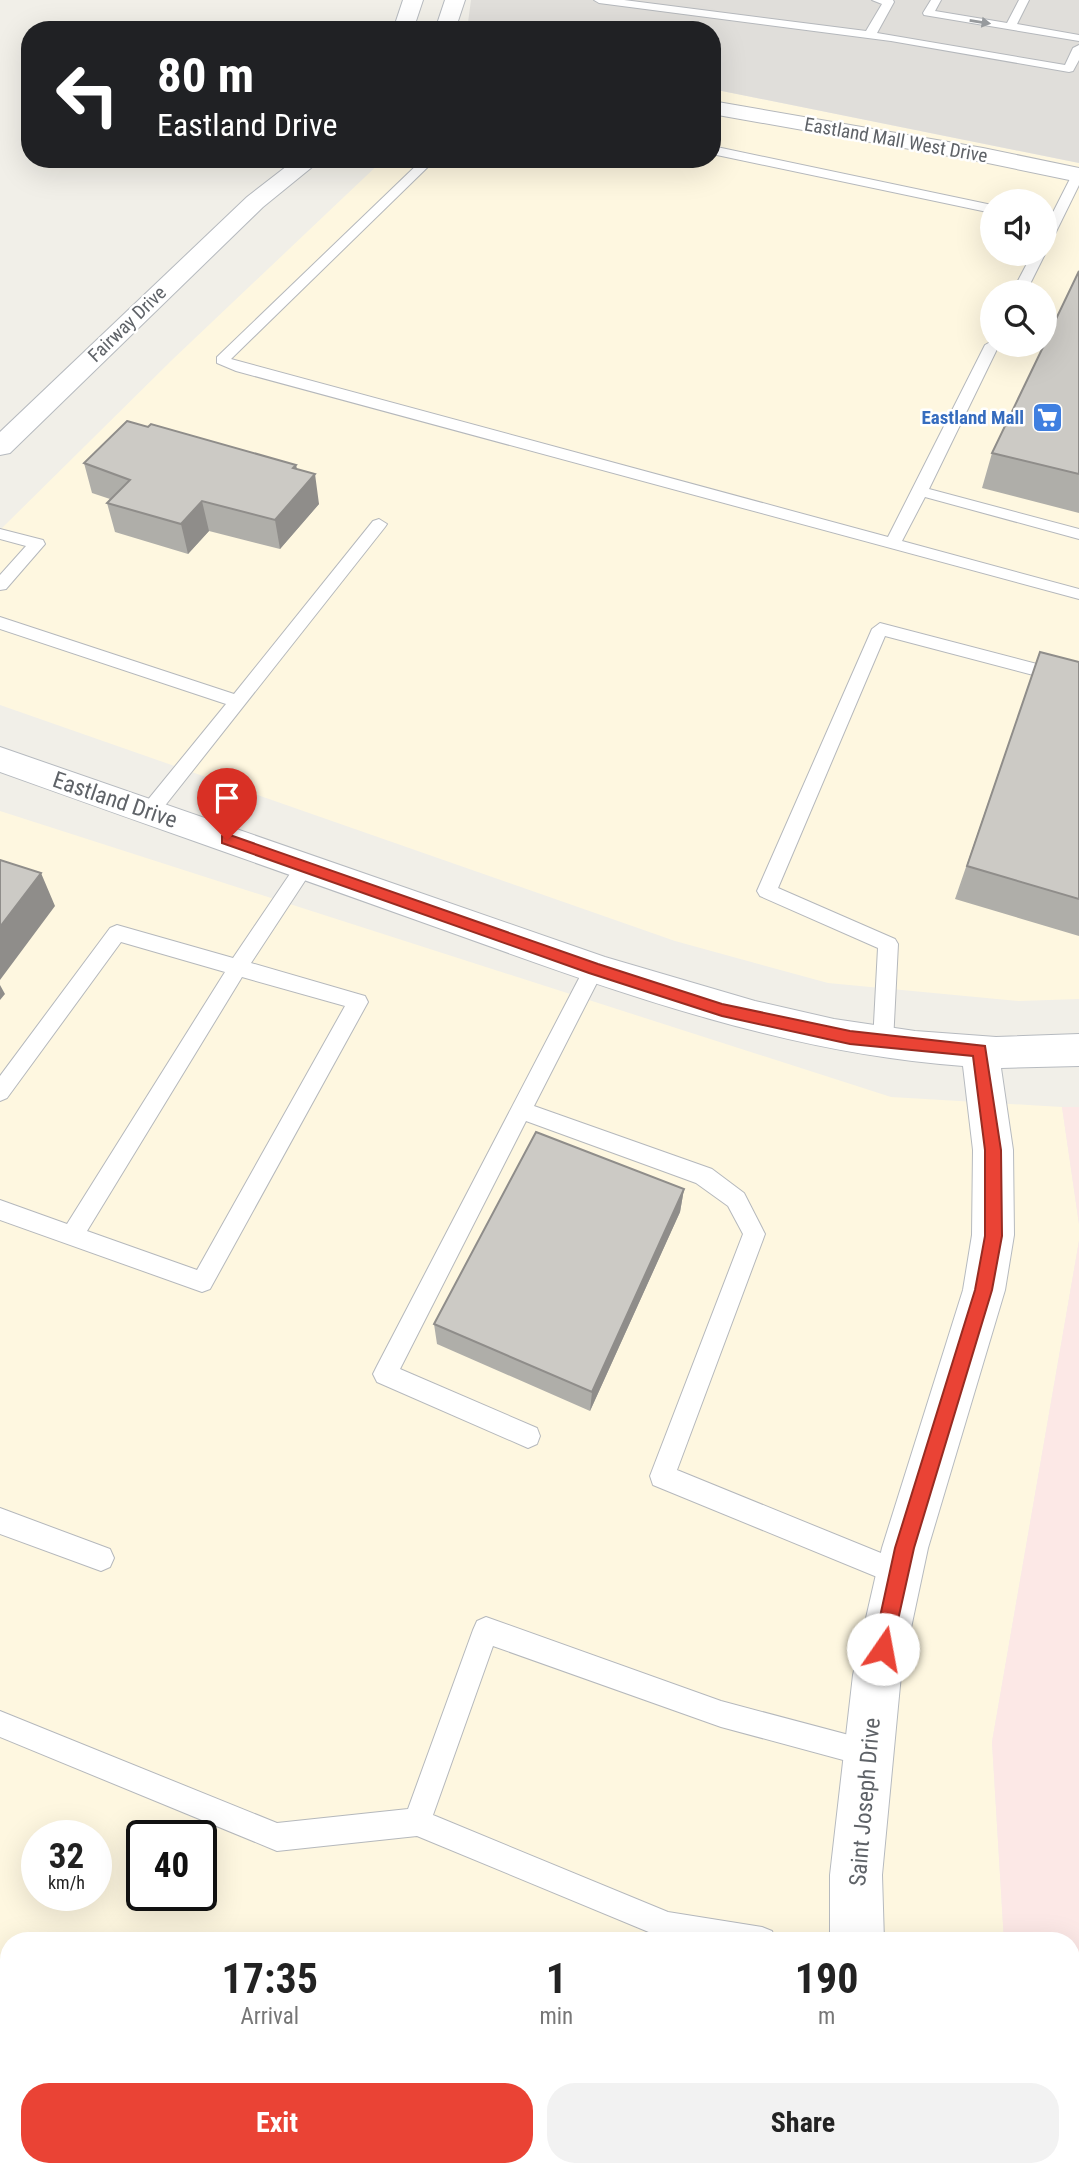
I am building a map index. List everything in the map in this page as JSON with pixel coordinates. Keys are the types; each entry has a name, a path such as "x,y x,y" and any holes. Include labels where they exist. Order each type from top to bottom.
{"main road":[{"path":"406,21 412,0"},
{"path":"449,21 455,0"},
{"name":"Eastland Mall West Drive","path":"721,109 956,150 1078,175"},
{"name":"Fairway Drive","path":"255,202 282,168"},
{"name":"Fairway Drive","path":"0,447 255,202 299,168"},
{"name":"Eastland Drive","path":"0,760 594,969 722,1010 781,1024 883,1042 980,1050 1079,1050"},
{"name":"Saint Joseph Drive","path":"857,1932 856,1875 877,1675 899,1573 984,1290 993,1236 993,1150 980,1050"}],"lane":[{"path":"599,0 870,35 1069,69 1079,48"},
{"path":"870,35 890,2 877,0"},
{"path":"936,0 928,13 1079,38"},
{"path":"1010,27 1024,0"},
{"path":"721,151 980,206"},
{"path":"421,168 222,360 241,368 1079,594"},
{"path":"1057,208 1078,175"},
{"path":"893,544 986,357"},
{"path":"920,491 1079,534"},
{"path":"149,813 379,524"},
{"path":"0,534 37,544 0,585"},
{"path":"0,623 237,701"},
{"path":"883,1042 888,944 766,891 880,629 1079,681"},
{"path":"72,1236 238,967 305,867"},
{"path":"0,1092 117,933 358,1002 202,1282 0,1210"},
{"path":"528,1436 384,1374 594,969"},
{"path":"521,1110 704,1176 726,1188 743,1206 754,1234 662,1476 899,1573"},
{"path":"0,1521 101,1558"},
{"path":"417,1822 486,1630 721,1714 869,1753"},
{"path":"0,1724 276,1837 417,1822 668,1926 706,1932"}],"shaded area":[{"path":"471,0 1079,0 1079,163 721,91 721,21 468,21"},
{"path":"721,91 1079,163 1079,999 1019,1001 828,983 675,941 0,705 0,530 172,360 375,168 721,168"},
{"path":"0,811 891,1097 1062,1107 1079,1224 1079,1241 992,1742 1003,1932 0,1932"},
{"path":"1062,1107 1079,1107 1079,1224"},
{"path":"1079,1241 1079,1932 1003,1932 992,1742"}],"building":[{"name":"Eastland Mall","path":"1079,271 1079,474 992,453 1038,357 1057,357 1057,317"},
{"path":"127,421 148,427 151,424 296,465 293,468 315,474 275,520 202,501 181,524 107,503 130,480 84,463"},
{"path":"1040,652 1079,662 1079,899 967,866"},
{"path":"0,860 41,873 0,927"},
{"path":"536,1132 684,1189 592,1392 434,1324"}],"place":[{"name":"Eastland Mall","path":"1047,417"}],"route":[{"path":"227,840 594,969 722,1010 850,1037 918,1046 980,1050 993,1150 993,1236 984,1290 905,1548 883,1649"}]}
